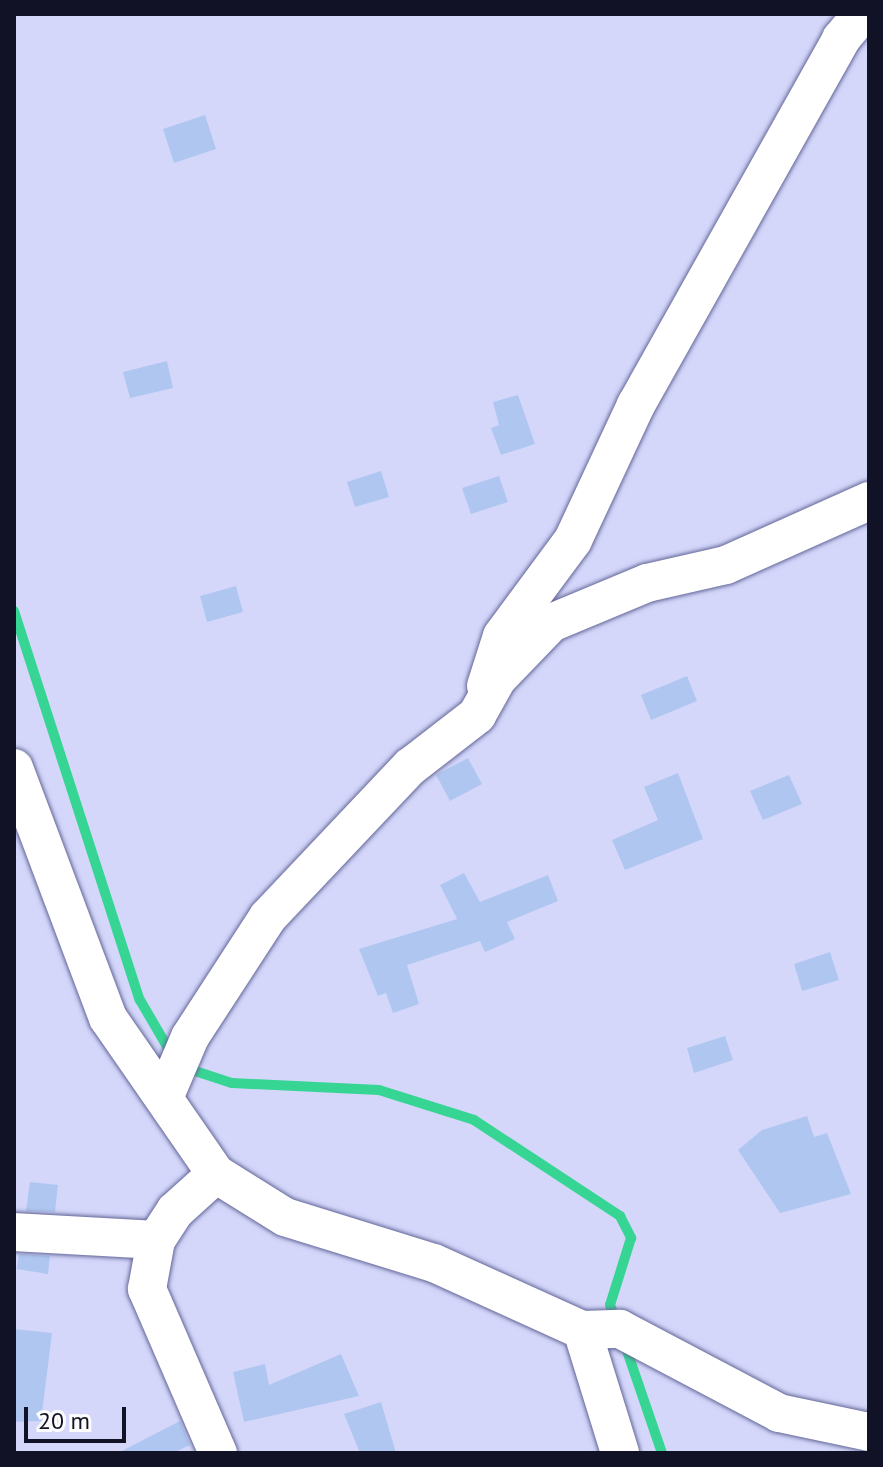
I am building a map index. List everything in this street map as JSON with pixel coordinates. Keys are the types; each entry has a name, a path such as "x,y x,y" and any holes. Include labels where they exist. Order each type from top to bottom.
{"street":[{"path":"477,715 502,636 573,540 636,405 841,39 862,14"},
{"path":"164,1098 190,1037 268,917 399,778 477,715 497,679 551,623 647,583 726,565 869,501"},
{"path":"14,768 108,1018 216,1174 285,1217 434,1263 582,1330 620,1329 779,1413 869,1432"},
{"path":"216,1174 175,1211 156,1240 147,1289 218,1453"},
{"path":"14,1232 156,1240"},
{"path":"582,1330 620,1453"}],"building":[{"path":"205,115 216,149 174,163 163,129"},
{"path":"167,361 173,388 130,398 123,372"},
{"path":"518,395 535,444 501,455 491,428 499,425 493,402"},
{"path":"381,471 389,497 355,507 347,482"},
{"path":"499,476 508,502 471,514 462,488"},
{"path":"236,586 243,612 207,622 200,596"},
{"path":"687,676 697,701 651,720 641,695"},
{"path":"468,758 482,784 450,801 436,775"},
{"path":"678,773 703,839 625,870 612,840 658,820 644,787"},
{"path":"789,775 802,804 763,820 750,791"},
{"path":"464,873 480,902 548,875 558,901 507,922 515,939 485,952 480,941 407,965 419,1004 393,1013 386,993 378,996 359,949 457,919 440,885"},
{"path":"830,952 839,980 802,991 794,964"},
{"path":"725,1036 733,1060 694,1073 687,1048"},
{"path":"807,1116 814,1137 827,1133 851,1194 780,1213 738,1150 762,1130"},
{"path":"30,1182 58,1185 55,1212 26,1211"},
{"path":"19,1254 50,1256 48,1274 17,1269"},
{"path":"14,1329 52,1333 41,1421 14,1422"},
{"path":"341,1354 359,1396 244,1422 233,1372 265,1364 269,1385"},
{"path":"381,1402 396,1453 360,1453 344,1414"},
{"path":"180,1421 190,1445 173,1453 118,1453"}],"waterway":[{"path":"14,611 140,1000 172,1055"},
{"path":"186,1068 232,1083 379,1090 474,1120 620,1216 631,1238 610,1305 617,1323"},
{"path":"625,1345 662,1453"}]}
